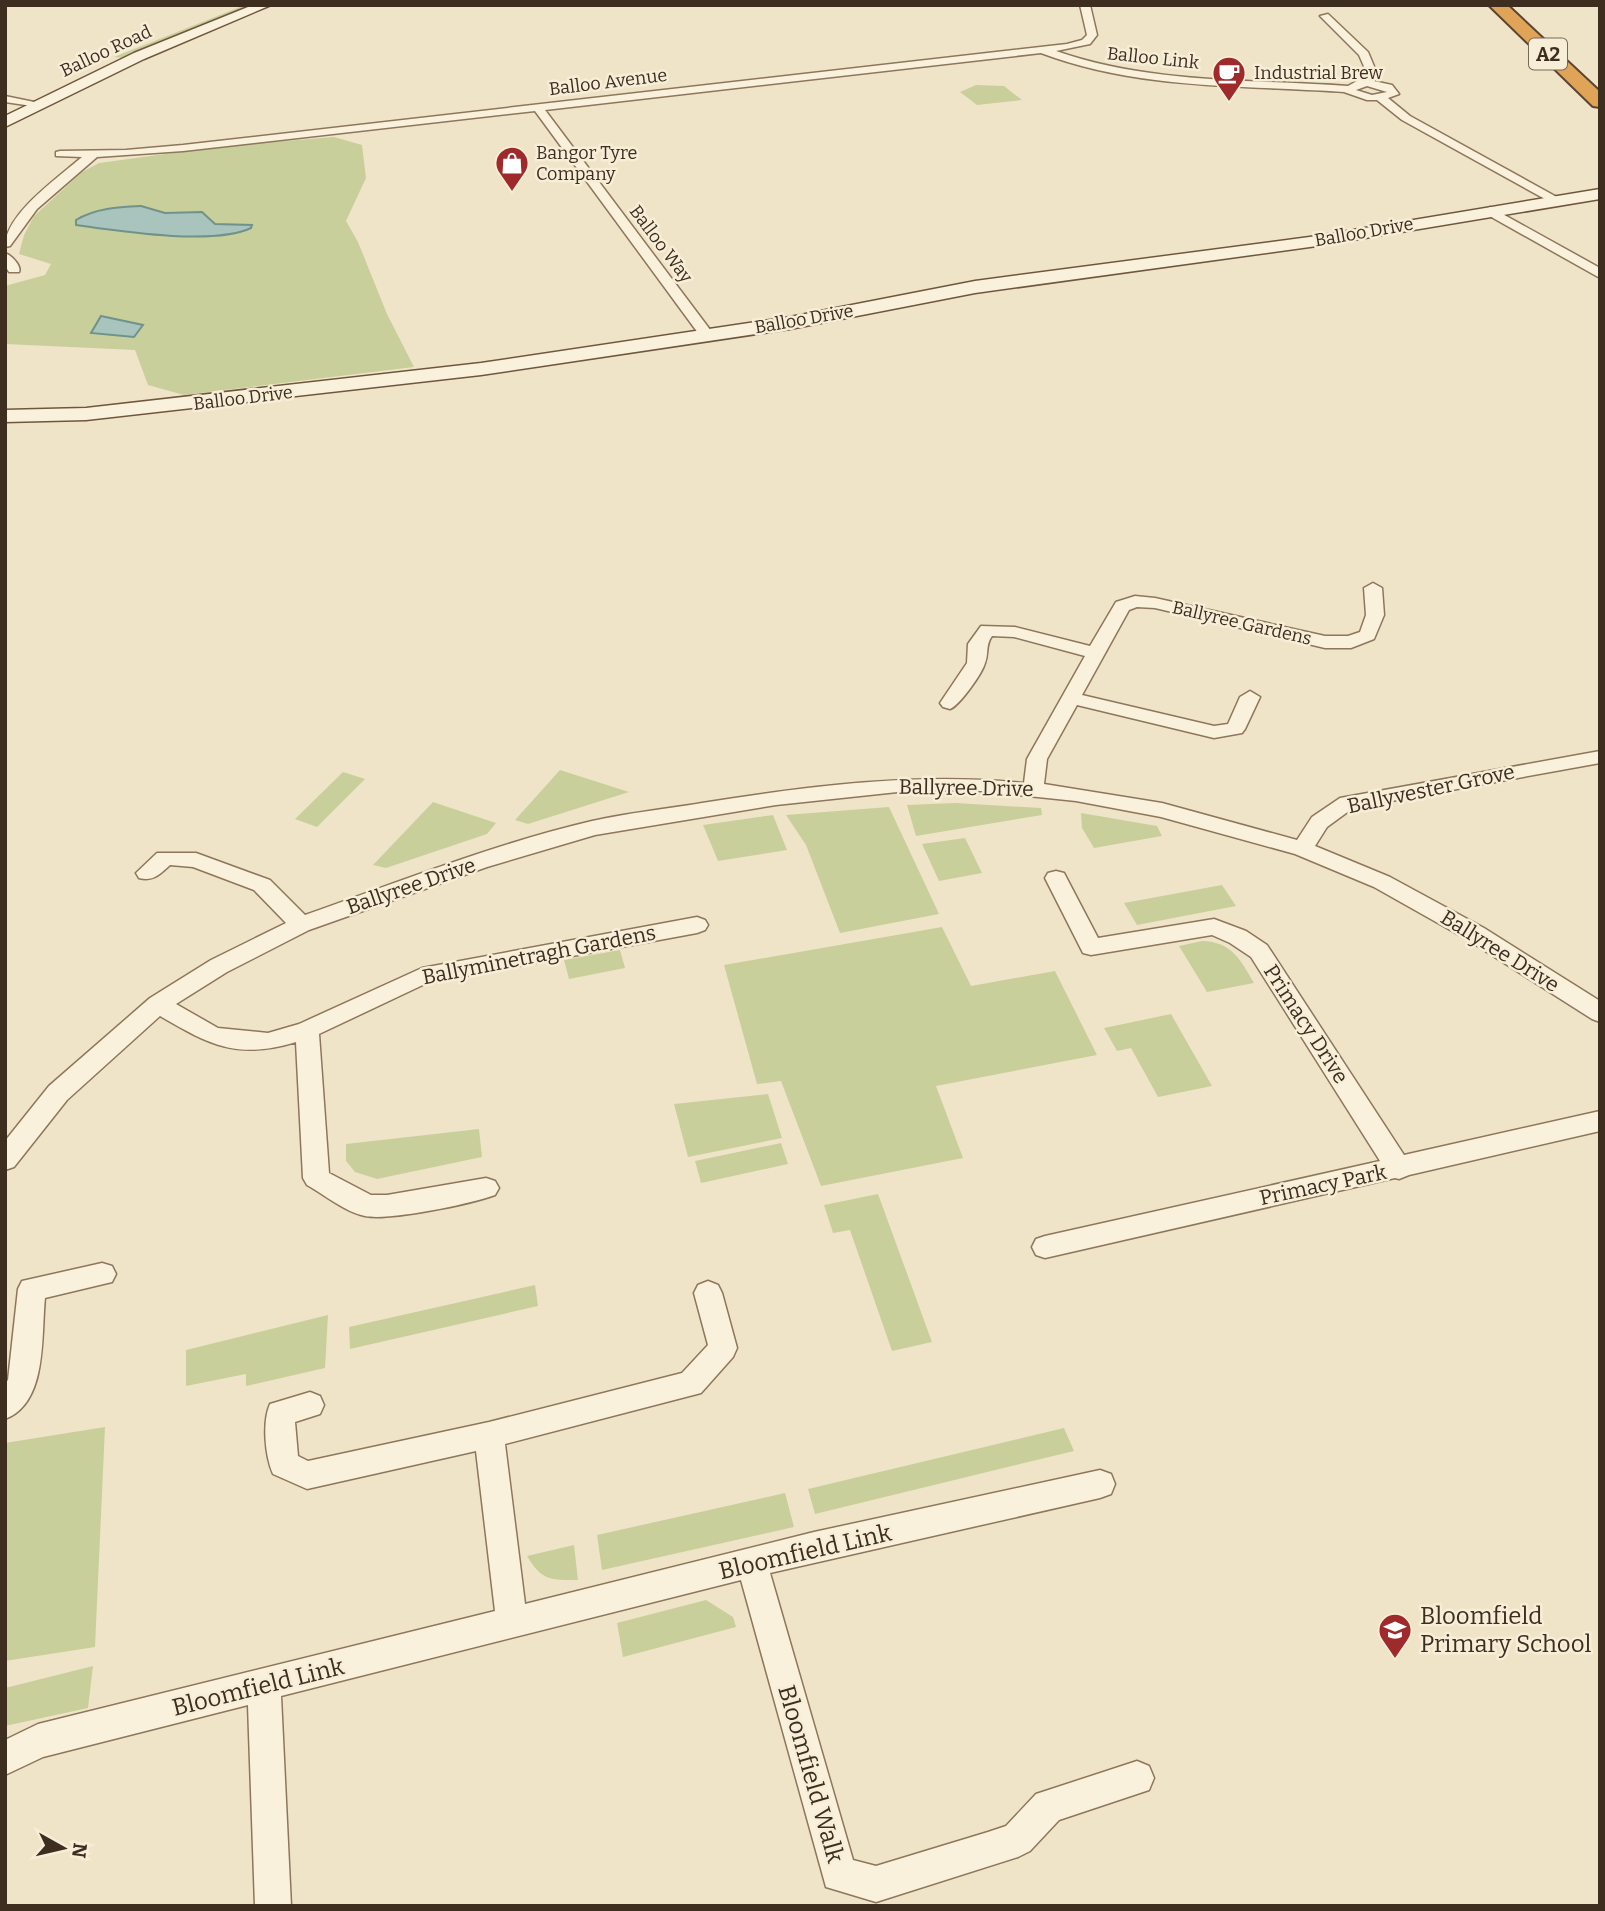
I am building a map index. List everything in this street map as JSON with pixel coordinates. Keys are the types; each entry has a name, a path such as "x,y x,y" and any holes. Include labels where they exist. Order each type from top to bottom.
{"highway":[{"name":"A2","path":"1497,5 1600,102"},
{"name":"A2","path":"1518,5 1600,79"}],"street":[{"name":"Balloo Road","path":"5,122 176,40 265,5"},
{"name":"Balloo Avenue","path":"60,154 183,148 1042,50 1086,42 1092,35 1085,5"},
{"path":"1325,16 1364,54 1371,71 1360,84"},
{"name":"Balloo Link","path":"1042,50 1090,68 1149,78 1348,89"},
{"path":"1360,84 1382,85 1394,92 1391,96 1381,98 1357,95 1348,89 1360,84"},
{"path":"1381,98 1406,118 1558,201"},
{"path":"5,99 39,104"},
{"name":"Balloo Way","path":"538,108 706,334"},
{"path":"5,243 33,206 93,154"},
{"name":"Balloo Drive","path":"5,416 86,414 481,369 790,323 975,287 1317,241 1600,194"},
{"path":"1490,211 1600,274"},
{"path":"5,257 14,269"},
{"name":"Ballyree Gardens","path":"1033,788 1037,759 1122,606 1135,601 1325,642 1351,642 1368,635 1375,615 1373,588"},
{"path":"950,703 976,663 977,644 987,630 1015,632 1094,653"},
{"path":"1072,698 1214,732 1235,729 1250,696"},
{"name":"Ballyvester Grove","path":"1303,849 1319,822 1347,803 1600,757"},
{"name":"Ballyree Drive","path":"5,1160 58,1093 158,1004 219,966 301,925 479,862 593,828 776,798 907,785 971,784 1033,788 1162,810 1303,849 1404,894 1476,934 1600,1013"},
{"path":"147,873 165,858 195,860 262,885 301,925"},
{"name":"Primacy Drive","path":"1056,878 1091,947 1214,928 1238,937 1259,951 1399,1168"},
{"name":"Ballyminetragh Gardens","path":"158,1004 211,1035 230,1040 268,1042 307,1030 422,976 697,925"},
{"path":"307,1030 316,1178 368,1206 387,1206 486,1188"},
{"name":"Primacy Park","path":"1045,1247 1600,1121"},
{"path":"5,1406 22,1384 32,1289 102,1275"},
{"path":"310,1405 280,1413 284,1464 307,1475 489,1435 691,1384 723,1348 708,1293"},
{"path":"489,1435 513,1624"},
{"name":"Bloomfield Link","path":"5,1758 38,1741 752,1563 1100,1484"},
{"name":"Bloomfield Walk","path":"752,1563 839,1874 876,1884 988,1850 1018,1839 1048,1806 1137,1778"},
{"path":"264,1686 273,1906"}],"green space":[{"path":"245,5 260,5 124,58 114,57"},
{"path":"976,85 1004,86 1022,100 977,105 960,92"},
{"path":"334,137 362,145 366,178 346,221 414,367 184,395 148,385 135,350 5,344 5,286 45,275 51,264 19,254 24,235 34,216 82,172 99,163 224,146"},
{"path":"560,770 629,792 528,824 515,820"},
{"path":"343,772 365,779 317,827 295,819"},
{"path":"433,802 496,823 487,834 386,868 373,865"},
{"path":"956,803 1041,808 1042,815 916,836 907,805"},
{"path":"889,807 939,914 840,933 806,845 786,815"},
{"path":"1081,813 1157,826 1162,836 1094,848 1082,828"},
{"path":"773,815 787,850 718,861 703,825"},
{"path":"965,838 982,873 939,881 922,844"},
{"path":"1222,885 1236,906 1137,925 1124,903"},
{"path":"942,927 971,986 1055,971 1097,1055 936,1086 963,1158 821,1186 781,1081 757,1084 724,965"},
{"path":"1202,941 1228,948 1239,959 1254,983 1207,992 1179,946"},
{"path":"620,950 625,968 569,979 564,960"},
{"path":"1171,1014 1212,1086 1158,1097 1131,1048 1117,1051 1104,1028"},
{"path":"768,1094 782,1138 688,1157 674,1104"},
{"path":"479,1129 482,1157 377,1179 355,1172 346,1161 346,1144"},
{"path":"781,1143 788,1164 701,1183 695,1161"},
{"path":"878,1194 932,1342 892,1351 850,1230 833,1233 824,1205"},
{"path":"535,1285 538,1306 350,1349 349,1327"},
{"path":"328,1315 325,1368 246,1386 246,1374 186,1386 186,1350"},
{"path":"105,1427 95,1647 5,1661 5,1443"},
{"path":"1064,1428 1074,1451 815,1514 808,1489"},
{"path":"785,1493 794,1527 602,1570 597,1535"},
{"path":"574,1545 578,1580 560,1580 542,1575 527,1556"},
{"path":"706,1600 733,1617 736,1627 623,1657 617,1623"},
{"path":"93,1666 88,1708 5,1726 5,1688"}],"water":[{"path":"141,206 165,213 202,212 215,224 252,225 251,228 234,233 190,237 76,225 76,220 91,213"},
{"path":"101,316 143,325 134,337 91,333"}],"place":[{"name":"Industrial Brew","path":"1229,103"},
{"name":"Bangor Tyre Company","path":"512,193"},
{"name":"Bloomfield Primary School","path":"1395,1660"}]}
